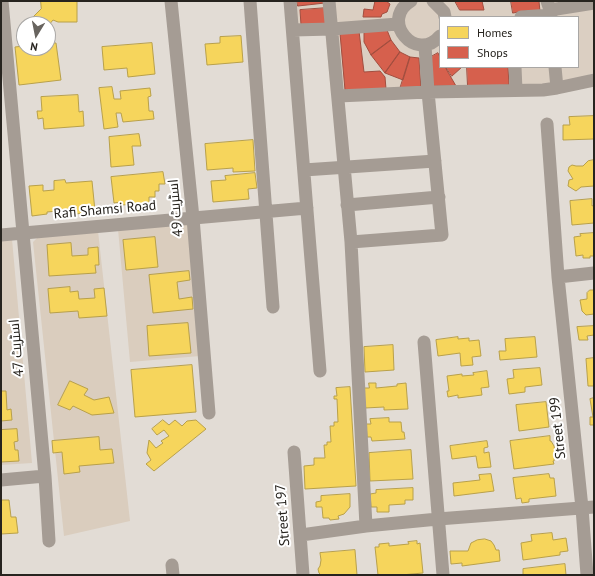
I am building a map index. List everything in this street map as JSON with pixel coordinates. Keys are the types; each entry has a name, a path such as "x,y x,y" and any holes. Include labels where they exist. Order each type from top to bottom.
{"street":[{"name":"اسٹریٹ 47","path":"2,1 45,476 49,541"},
{"name":"اسٹریٹ 49","path":"171,1 193,218 209,413"},
{"path":"250,1 273,307"},
{"path":"290,1 320,371"},
{"path":"329,1 351,242 366,526"},
{"path":"411,1 405,6 399,16 398,24 405,37 415,44 425,46 439,37"},
{"path":"433,1 444,12 445,16"},
{"path":"526,16 594,3"},
{"path":"293,30 332,29 398,24"},
{"path":"351,242 442,235 425,46"},
{"path":"515,68 516,90"},
{"path":"556,68 557,88"},
{"path":"338,96 557,88 594,80"},
{"name":"Street 199","path":"547,124 558,277 588,508 587,575"},
{"path":"304,170 435,161"},
{"path":"348,205 439,197"},
{"name":"Rafi Shamsi Road","path":"1,235 307,208"},
{"path":"558,277 594,273"},
{"path":"424,342 443,575"},
{"name":"Street 197","path":"294,452 303,575"},
{"path":"1,480 45,476"},
{"path":"301,534 438,519 588,508"}],"shaded area":[{"path":"284,1 594,1 594,73 551,87 331,95 325,28 287,29"},
{"path":"188,223 200,356 130,362 118,229"},
{"path":"98,231 130,521 64,536 33,242 38,237"},
{"path":"12,239 32,463 1,465 1,240"}],"building: Homes":[{"path":"41,1 77,1 77,22 58,22 56,21 56,16 34,16 41,9"},
{"path":"241,36 243,62 207,65 205,44 220,43 220,37"},
{"path":"56,43 61,80 19,85 15,47 16,56 56,56"},
{"path":"152,43 155,74 128,77 127,68 104,70 102,47"},
{"path":"112,87 114,99 121,99 120,91 150,88 151,96 148,97 149,111 153,111 154,119 123,122 121,113 116,113 118,127 104,129 99,88"},
{"path":"78,95 79,112 83,111 84,126 44,129 43,118 38,119 37,111 42,111 41,97"},
{"path":"594,116 594,139 563,140 563,125 570,125 569,117"},
{"path":"139,134 141,146 132,146 134,165 111,167 109,137"},
{"path":"253,140 255,171 233,172 233,168 207,170 205,144"},
{"path":"594,160 594,186 581,187 576,191 568,186 569,180 573,179 568,171 569,167 572,165 583,166 588,161"},
{"path":"163,172 165,184 159,184 159,191 155,191 155,197 149,197 149,203 122,205 121,202 114,203 111,177"},
{"path":"255,173 257,188 248,189 249,199 213,202 211,181 226,180 225,176"},
{"path":"65,180 66,183 92,181 95,211 70,215 69,210 47,212 47,214 32,216 29,186 43,185 43,191 54,190 54,181"},
{"path":"592,199 592,206 594,205 594,223 572,225 570,201"},
{"path":"594,233 594,256 590,256 590,258 583,258 583,255 576,256 574,237 581,236 580,234"},
{"path":"155,237 158,267 126,270 123,240"},
{"path":"71,243 72,256 88,255 88,248 98,247 99,265 95,265 96,273 49,276 47,245"},
{"path":"189,271 190,280 177,282 179,299 192,297 193,309 153,313 149,275"},
{"path":"70,287 70,292 78,291 79,299 95,298 94,289 104,288 107,316 79,318 78,311 50,313 48,289"},
{"path":"590,290 594,290 594,314 586,315 582,311 580,300 587,299 587,293"},
{"path":"188,323 191,353 149,356 147,326"},
{"path":"594,326 594,335 587,336 588,340 579,340 577,327"},
{"path":"458,337 458,339 469,338 469,341 479,340 481,356 472,357 473,365 461,366 460,353 438,356 436,340"},
{"path":"535,337 537,357 500,360 499,351 506,351 505,339"},
{"path":"393,345 394,370 365,372 364,347"},
{"path":"594,358 594,386 588,386 586,359"},
{"path":"192,365 196,412 135,417 131,370"},
{"path":"540,368 542,385 525,387 525,392 509,394 507,379 514,378 513,370"},
{"path":"487,371 489,387 481,388 482,395 458,398 458,395 448,397 447,391 449,391 447,376 462,374 462,376 474,375 473,373"},
{"path":"70,381 88,389 84,395 94,400 109,397 114,413 92,415 73,406 70,410 58,405"},
{"path":"369,383 376,383 376,388 397,386 397,384 406,383 408,409 384,410 384,407 365,408 364,388 369,388"},
{"path":"350,387 356,486 305,489 304,466 314,465 314,458 325,458 324,445 327,445 327,442 331,442 330,426 334,426 334,422 338,422 337,399 334,399 334,396 337,396 336,388"},
{"path":"1,391 6,391 7,410 11,409 12,420 1,421"},
{"path":"594,398 594,425 590,425 590,417 593,417 590,399"},
{"path":"546,402 549,427 519,431 516,405"},
{"path":"389,418 389,422 401,422 402,432 404,432 405,439 372,441 371,437 367,437 366,424 371,424 370,419"},
{"path":"163,420 169,425 175,420 182,426 187,421 196,420 206,429 154,471 146,464 151,460 147,453 149,440 156,448 163,443 161,441 169,436 164,430 157,435 152,429"},
{"path":"17,429 18,441 14,442 15,450 18,450 19,461 1,462 1,430"},
{"path":"550,436 550,441 554,446 555,452 553,461 554,464 514,469 510,441"},
{"path":"99,437 100,450 112,449 114,463 79,466 80,472 64,474 62,452 53,453 52,441"},
{"path":"487,441 488,447 484,448 484,453 489,452 491,467 478,468 476,456 452,459 450,446"},
{"path":"411,450 413,479 370,481 369,453"},
{"path":"491,474 494,491 454,496 453,483 480,480 479,475"},
{"path":"549,474 550,478 554,478 556,496 529,499 529,502 522,503 521,498 516,499 513,478"},
{"path":"413,488 413,500 405,500 405,504 389,505 389,512 377,512 377,507 371,507 370,494 376,493 376,490"},
{"path":"350,494 350,507 344,514 338,516 339,519 330,520 329,518 323,518 322,507 316,507 316,502 321,501 321,496"},
{"path":"1,500 9,500 11,517 16,517 18,533 1,534"},
{"path":"552,533 553,540 566,538 568,551 560,552 560,555 523,560 521,543 532,541 531,535"},
{"path":"485,539 491,541 496,550 499,550 500,561 462,566 462,563 451,564 450,551 468,551 471,543 477,540"},
{"path":"417,541 417,544 420,543 423,573 378,575 375,547 379,547 379,544 389,543 389,546 409,544 408,542"},
{"path":"355,550 357,575 321,575 319,573 318,569 321,560 320,553"},
{"path":"565,564 566,575 523,575 523,569"}],"building: Shops":[{"path":"297,1 325,1 325,3 298,6"},
{"path":"375,1 386,1 390,4 387,12 382,14 381,17 363,17 364,9 373,10"},
{"path":"455,1 482,1 484,10 460,10"},
{"path":"511,1 539,1 540,12 525,11 513,13"},
{"path":"327,8 330,24 301,25 300,10"},
{"path":"387,30 391,40 371,55 364,42 364,31"},
{"path":"359,31 364,72 380,71 385,77 386,89 345,90 340,33"},
{"path":"391,40 400,52 385,73 371,55"},
{"path":"400,52 410,57 403,80 385,73"},
{"path":"438,53 439,68 446,68 456,86 432,86 429,58"},
{"path":"410,57 419,58 421,89 400,89"},
{"path":"447,68 461,68 452,76"},
{"path":"467,68 508,68 509,85 468,87"}]}
